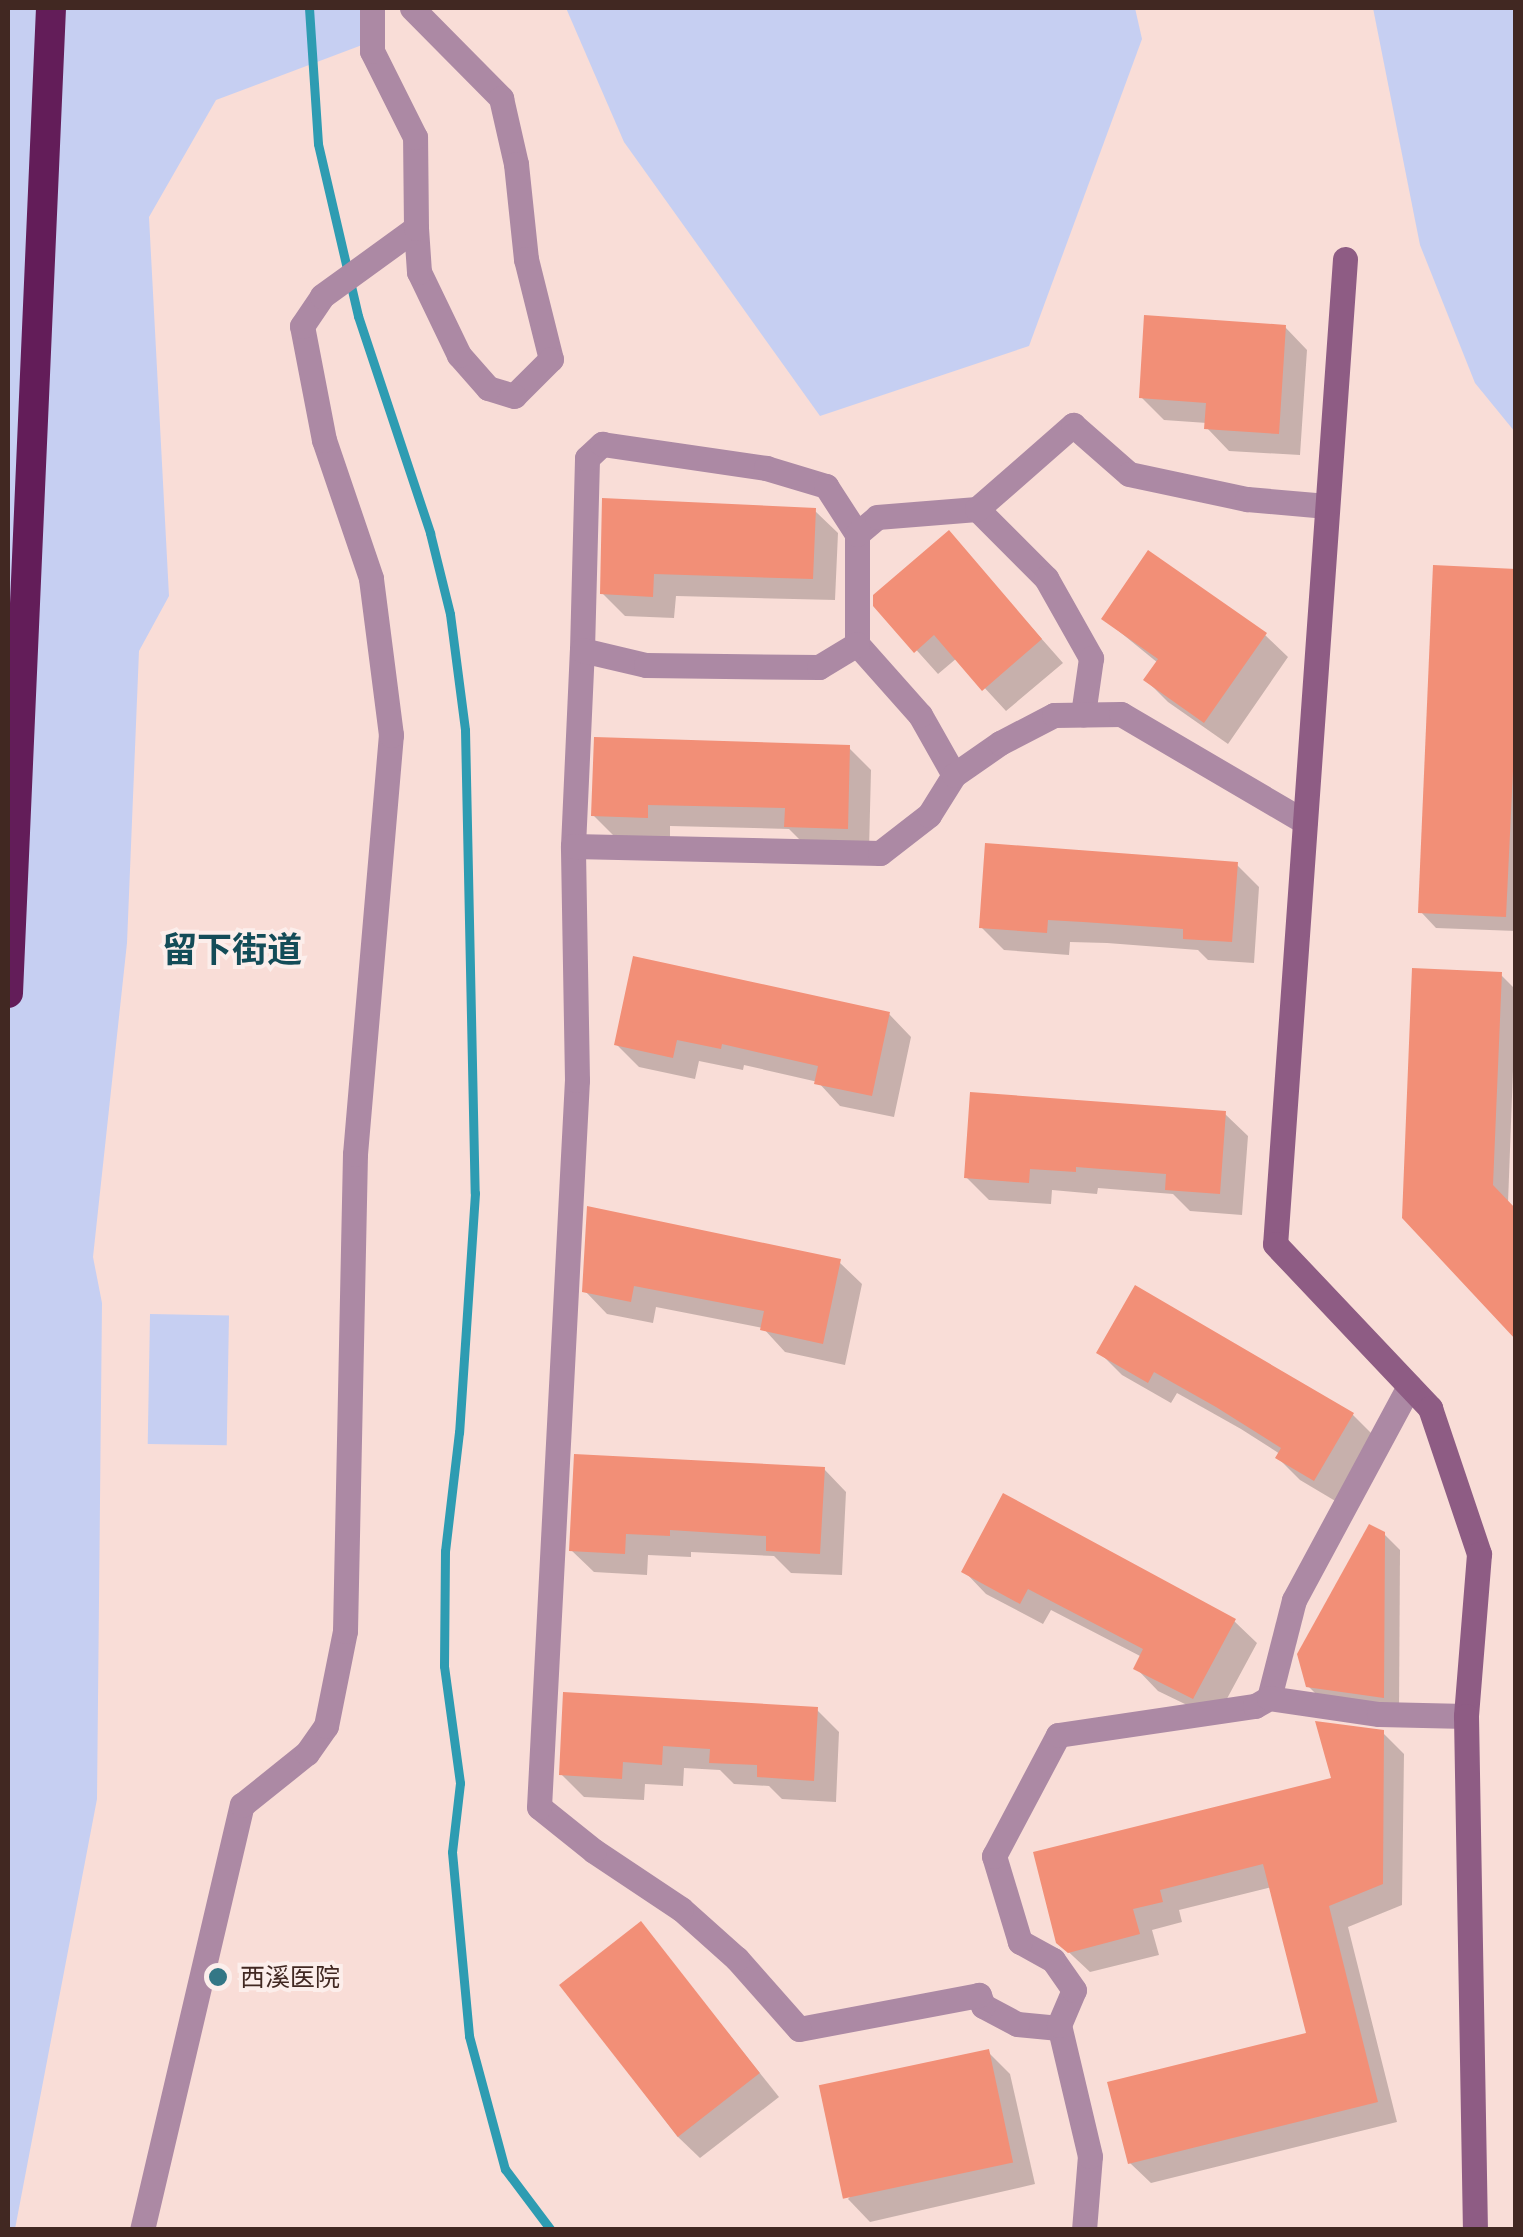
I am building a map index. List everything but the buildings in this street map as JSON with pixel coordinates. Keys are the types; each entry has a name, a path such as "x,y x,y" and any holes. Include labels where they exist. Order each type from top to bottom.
{"highway":[{"path":"8,994 51,8"}],"street":[{"path":"372,8 372,51 415,137 419,272 459,355 488,388 514,396 551,360 526,259 516,164 501,98 412,8"},
{"path":"142,2230 242,1805 307,1752 326,1726 345,1630 355,1154 392,735 371,578 324,440 302,326 322,296 416,228"},
{"path":"1345,260 1275,1244 1430,1408 1479,1554 1466,1716 1475,2230"},
{"path":"857,534 877,517 977,509 1073,424 1129,474 1246,498 1328,506"},
{"path":"954,775 920,715 858,644 857,534 826,486 766,468 602,444 587,458 572,846 577,1080 539,1807 594,1851 680,1908 737,1959 799,2029 979,1995 984,2006 1018,2024 1060,2028"},
{"path":"977,509 1046,578 1092,658 1082,714"},
{"path":"582,650 646,664 818,668 858,644"},
{"path":"572,846 880,853 929,815 954,775 1000,743 1054,715 1082,714 1121,714 1305,822"},
{"path":"1269,1698 1294,1600 1409,1386"},
{"path":"1084,2230 1090,2156 1060,2028 1074,1990 1053,1960 1020,1942 994,1856 1005,1828 1058,1735 1255,1706 1269,1698 1379,1714 1466,1716"}],"shaded area":[{"path":"8,8 377,8 370,42 216,100 149,217 169,596 139,651 127,943 93,1257 102,1303 97,1799 15,2229 8,2230"},
{"path":"566,8 1135,8 1142,39 1029,346 820,416 624,142"},
{"path":"1373,8 1515,8 1515,432 1475,383 1420,245"},
{"path":"150,1314 229,1315 227,1445 148,1444"}],"waterway":[{"path":"309,8 318,144 358,316 430,533 450,614 465,730 475,1193 459,1432 445,1551 444,1666 460,1783 452,1852 469,2036 505,2169 551,2230"}],"place":[{"name":"西溪医院","path":"218,1977"}],"district":[{"name":"留下街道","path":"232,949"}]}
